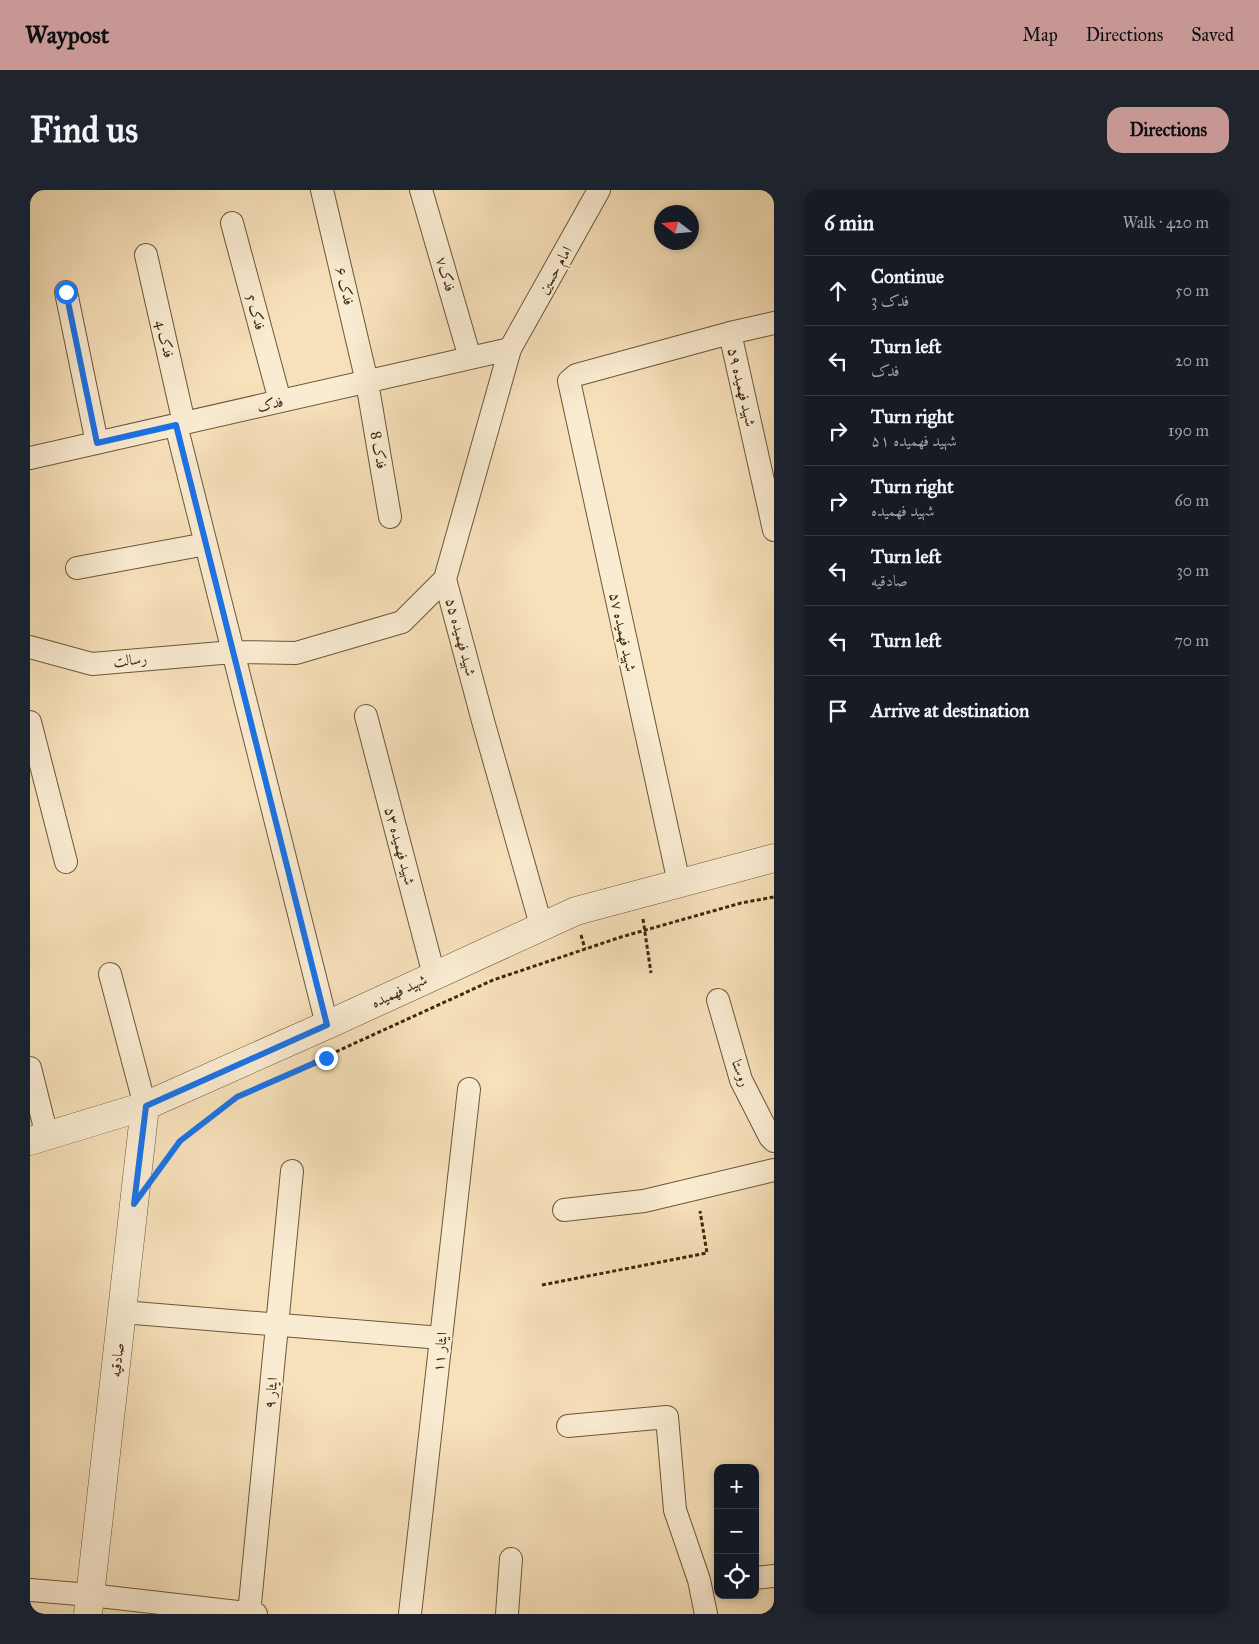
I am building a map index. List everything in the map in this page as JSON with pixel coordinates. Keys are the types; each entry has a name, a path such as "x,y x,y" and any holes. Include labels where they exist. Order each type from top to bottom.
{"street":[{"name":"فدک ۶","path":"322,190 367,382"},
{"name":"فدک۷","path":"421,190 470,358"},
{"name":"امام حسین","path":"510,350 599,190"},
{"name":"فدک 5","path":"232,223 280,401"},
{"name":"فدک 4","path":"146,255 206,544 327,1025"},
{"path":"66,292 97,443"},
{"path":"730,333 774,323"},
{"name":"شهید فهمیده ۵۷","path":"678,883 569,381 576,375 730,333"},
{"name":"شهید فهمیده ۵۹","path":"730,333 774,530"},
{"name":"فدک","path":"30,458 510,350"},
{"name":"شهید فهمیده ۵۵","path":"510,350 445,578 483,721 541,925"},
{"name":"فدک 8","path":"367,382 390,517"},
{"path":"77,568 206,544"},
{"name":"رسالت","path":"30,647 92,664 233,652 296,653 402,622 445,578"},
{"name":"شهید فهمیده ۵۳","path":"366,716 434,975"},
{"path":"30,722 66,862"},
{"name":"شهید فهمیده","path":"38,1138 146,1106 327,1025 541,925 576,911 774,858"},
{"path":"110,974 146,1106"},
{"name":"روستا","path":"718,1000 741,1080 774,1141"},
{"path":"30,1068 38,1138"},
{"name":"ایثار ۱۱","path":"410,1614 469,1090"},
{"name":"صادقیه","path":"89,1604 146,1106"},
{"path":"564,1210 644,1201 774,1170"},
{"name":"ایثار ۹","path":"251,1614 292,1171"},
{"path":"122,1312 441,1338"},
{"path":"568,1426 667,1417 675,1510 708,1580 706,1614"},
{"path":"507,1614 512,1559"},
{"path":"759,1578 774,1576"},
{"path":"30,1590 89,1604 251,1614"}],"path":[{"path":"638,894 646,930 651,973"},
{"path":"163,1164 180,1141 237,1097 493,980 621,937 741,903 774,897"},
{"path":"542,1285 708,1253 696,1188"}],"route":[{"path":"66,292 97,443 176,425 327,1025 146,1106 134,1204 180,1141 237,1097 326,1058"}]}
